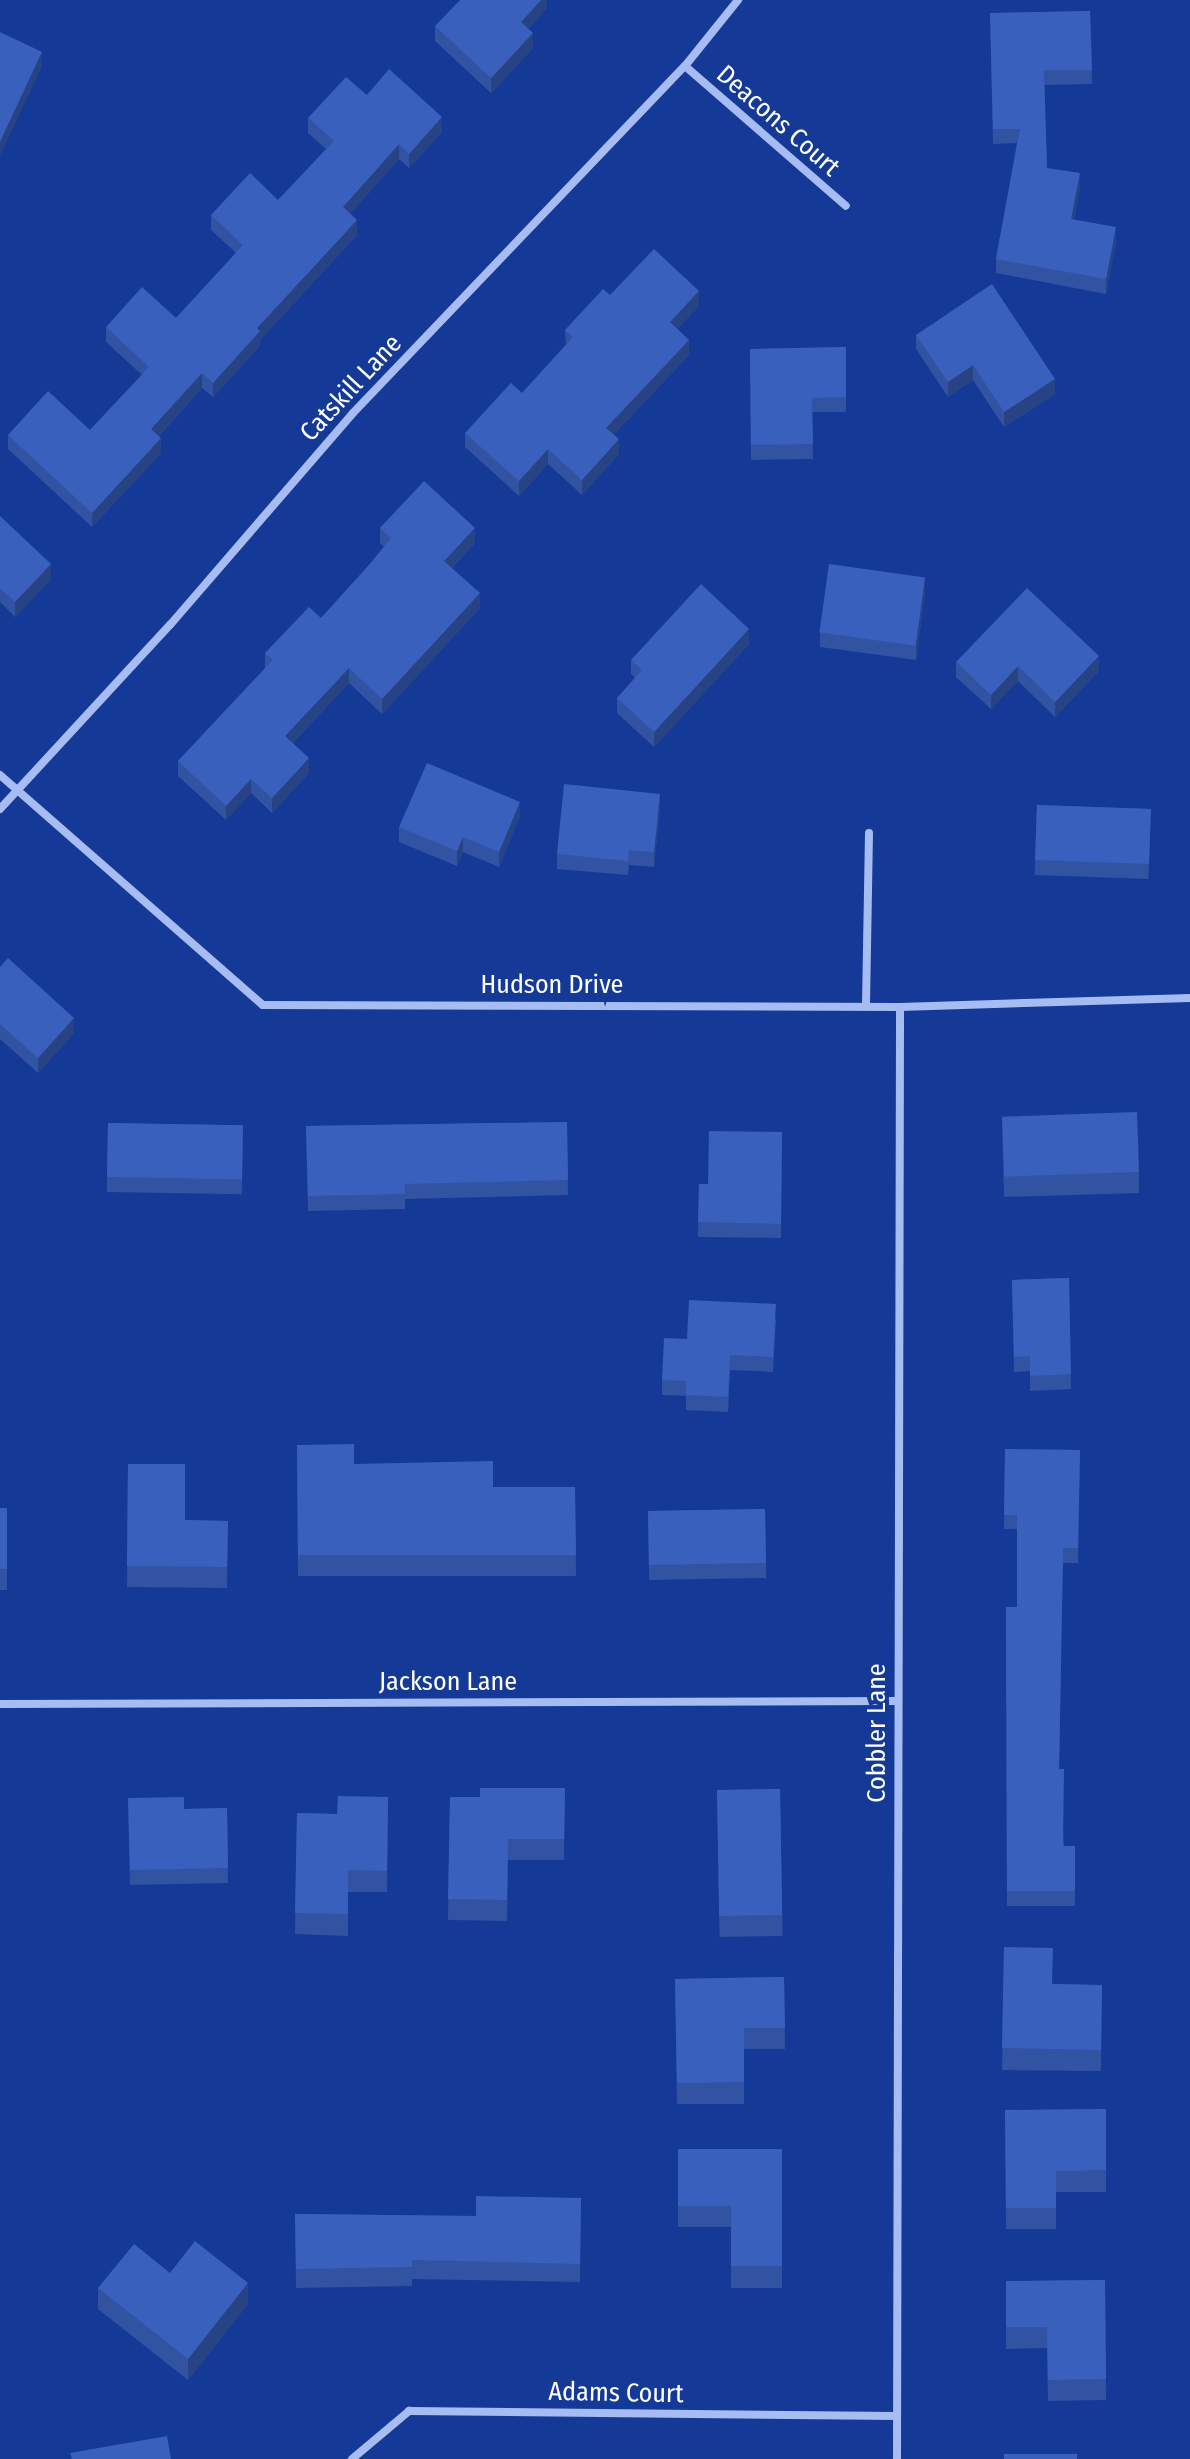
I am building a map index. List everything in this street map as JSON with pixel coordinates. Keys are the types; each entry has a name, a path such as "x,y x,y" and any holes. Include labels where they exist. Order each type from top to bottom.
{"street":[{"name":"Catskill Lane","path":"0,809 170,625 353,413 685,66 738,0"},
{"name":"Deacons Court","path":"685,66 846,206"},
{"name":"Hudson Drive","path":"0,775 263,1005 900,1007 1190,998"},
{"path":"866,1005 869,833"},
{"name":"Cobbler Lane","path":"897,2459 900,1007"},
{"name":"Jackson Lane","path":"0,1704 897,1701"},
{"name":"Adams Court","path":"352,2459 409,2411 897,2416"}],"building":[{"path":"460,0 541,0 521,22 533,33 491,78 435,26"},
{"path":"1090,11 1092,70 1044,70 1047,168 1080,173 1071,219 1116,227 1106,279 996,259 1020,129 993,129 990,13"},
{"path":"0,32 42,52 0,142"},
{"path":"389,69 442,117 409,154 399,144 343,207 357,220 257,328 260,331 213,383 202,373 151,429 161,438 92,513 8,435 48,391 90,430 149,367 106,327 142,287 176,318 243,245 211,215 250,173 278,200 334,141 308,118 346,77 367,95"},
{"path":"654,249 699,291 670,322 689,340 606,428 619,439 582,480 548,449 519,481 465,433 511,383 522,393 573,337 565,330 603,289 610,295"},
{"path":"992,284 1055,379 1004,412 973,365 948,382 916,335"},
{"path":"846,347 846,397 812,398 813,444 751,445 750,349"},
{"path":"424,481 475,528 444,561 480,593 382,699 349,668 285,736 309,758 272,798 251,779 226,806 178,761 273,660 265,653 309,607 321,618 369,565 391,538 380,528"},
{"path":"0,516 51,564 15,602 0,588"},
{"path":"829,564 925,577 915,646 819,632"},
{"path":"701,584 749,629 654,732 617,698 642,670 631,660"},
{"path":"1027,588 1099,656 1055,702 1018,666 991,695 956,662"},
{"path":"427,763 520,802 499,852 463,837 457,851 399,827"},
{"path":"564,784 660,794 654,852 629,850 628,861 557,854"},
{"path":"1037,805 1151,809 1149,864 1035,860"},
{"path":"8,958 74,1018 38,1058 0,1024 0,967"},
{"path":"1137,1112 1139,1172 1004,1177 1002,1117"},
{"path":"567,1122 568,1180 405,1184 405,1194 308,1196 306,1126"},
{"path":"108,1123 243,1125 242,1179 107,1177"},
{"path":"709,1131 782,1132 781,1224 698,1222 699,1184 708,1184"},
{"path":"1069,1278 1071,1374 1030,1376 1030,1356 1014,1357 1012,1280"},
{"path":"689,1300 776,1304 773,1357 730,1355 728,1397 686,1395 686,1381 662,1380 664,1338 687,1339"},
{"path":"354,1444 354,1464 493,1461 493,1487 575,1487 576,1555 298,1555 297,1445"},
{"path":"1005,1449 1080,1450 1078,1548 1063,1548 1059,1769 1064,1769 1063,1846 1075,1846 1075,1891 1007,1891 1006,1607 1017,1607 1017,1515 1004,1515"},
{"path":"128,1464 185,1464 185,1520 228,1521 227,1567 127,1566"},
{"path":"0,1508 7,1508 7,1569 0,1569"},
{"path":"765,1509 766,1563 649,1565 648,1511"},
{"path":"480,1788 565,1788 564,1839 508,1839 507,1900 448,1899 450,1797 480,1797"},
{"path":"780,1789 782,1915 719,1916 717,1790"},
{"path":"338,1796 388,1797 387,1871 348,1870 348,1914 295,1913 297,1813 337,1814"},
{"path":"184,1797 184,1809 227,1808 228,1868 130,1870 128,1798"},
{"path":"1004,1947 1053,1948 1052,1984 1102,1985 1101,2050 1002,2048"},
{"path":"784,1977 785,2028 744,2028 744,2082 677,2083 675,1979"},
{"path":"1106,2109 1106,2170 1056,2171 1056,2208 1006,2208 1005,2110"},
{"path":"678,2149 782,2149 782,2266 731,2266 731,2206 678,2206"},
{"path":"476,2196 581,2198 580,2264 412,2260 412,2267 296,2269 295,2214 476,2216"},
{"path":"195,2241 248,2283 188,2359 98,2288 134,2244 170,2273"},
{"path":"1105,2280 1106,2379 1048,2380 1047,2327 1006,2327 1006,2281"},
{"path":"167,2436 171,2459 72,2459 70,2453"},
{"path":"1004,2454 1077,2454 1077,2459 1004,2459"}]}
